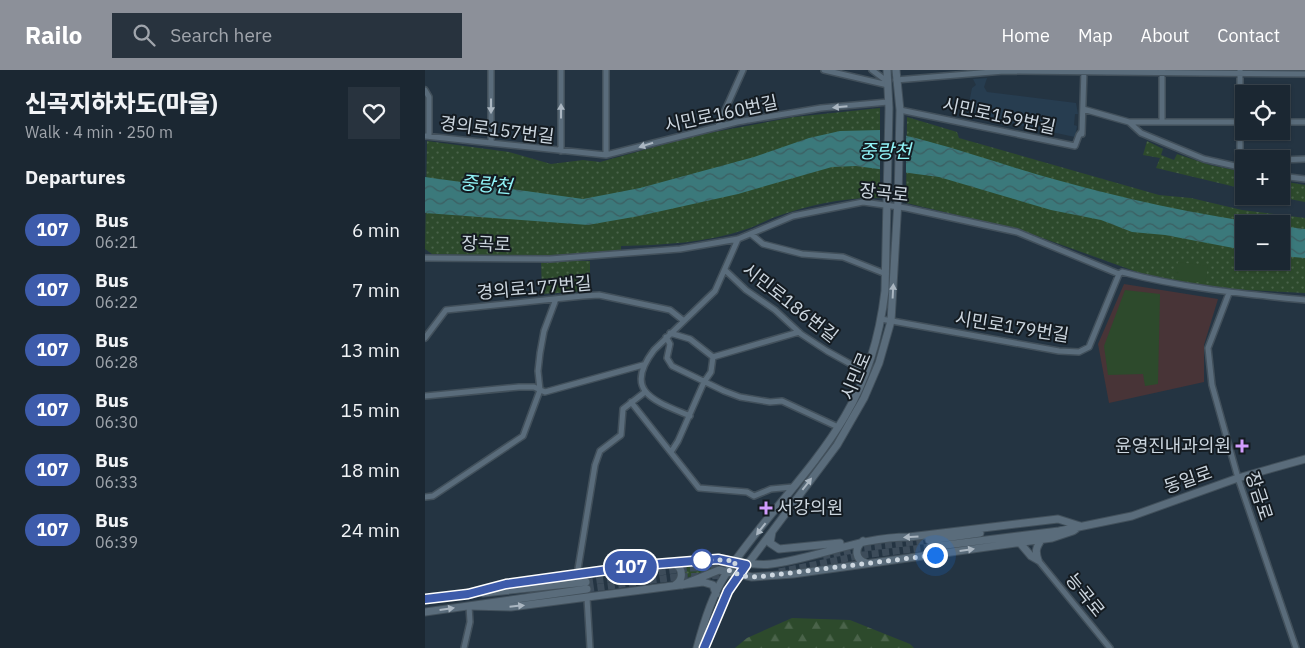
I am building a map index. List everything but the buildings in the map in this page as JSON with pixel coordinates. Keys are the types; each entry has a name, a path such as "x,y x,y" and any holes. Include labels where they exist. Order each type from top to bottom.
{"street":[{"path":"491,70 491,142"},
{"path":"561,70 561,151"},
{"path":"606,70 606,155"},
{"path":"718,126 743,70"},
{"path":"824,70 888,83"},
{"path":"872,70 888,83"},
{"path":"887,70 889,105"},
{"name":"시민로","path":"704,648 715,616 739,575 847,428 879,363 891,321 898,204 900,110 896,70"},
{"path":"896,80 1004,71 1305,74"},
{"path":"1084,71 1083,109 1129,122 1235,122"},
{"path":"1162,72 1162,122"},
{"path":"1240,72 1241,85"},
{"path":"425,90 429,97 427,136"},
{"name":"시민로160번길","path":"561,151 606,155 718,126 821,108 889,105"},
{"name":"시민로","path":"697,648 713,602 729,571 838,427 856,397 865,372 881,319 886,274 889,105"},
{"name":"시민로159번길","path":"900,110 1075,146 1079,135 1082,133 1083,109"},
{"path":"1129,122 1141,133 1204,159 1235,166"},
{"path":"1290,122 1305,122"},
{"name":"경의로157번길","path":"427,136 561,151"},
{"path":"1290,160 1305,160"},
{"path":"1290,177 1305,179"},
{"name":"장곡로","path":"425,258 538,259 607,256 679,249 737,239 793,216 836,206 863,202 887,203 1017,232 1119,274 1122,272 1229,293 1305,300"},
{"path":"751,234 763,244 802,254 843,257 886,274"},
{"path":"689,416 653,400 645,392 640,375 643,365 668,335 685,321 715,290 737,239"},
{"name":"시민로186번길","path":"725,270 746,290 775,310 799,332 827,351 865,372"},
{"name":"시민로179번길","path":"881,319 1059,351 1079,352 1089,347 1119,274"},
{"name":"장금로","path":"1229,293 1208,348 1212,385 1239,478 1293,647"},
{"name":"경의로177번길","path":"425,338 446,310 599,295 670,310 685,321"},
{"path":"425,497 433,496 523,436 540,390 538,371 540,353 556,299"},
{"path":"713,357 799,332"},
{"path":"668,335 690,338 713,357"},
{"path":"668,335 670,344 667,358 672,366 741,397 770,402 782,401 838,427"},
{"path":"671,452 704,382 711,372 713,357"},
{"path":"425,396 519,387 534,387 545,392 643,365"},
{"path":"577,574 595,465 600,451 621,434 621,414 623,409 645,392"},
{"path":"631,402 699,488 747,492 755,496 771,489 793,487"},
{"name":"동일로","path":"930,544 1059,523 1080,526 1132,516 1239,478 1305,459"},
{"path":"779,519 770,540 771,544 779,549 866,540 909,538 1059,519 1080,526"},
{"path":"682,585 713,571 729,571 739,575 766,577 1020,543 1073,531 1080,526"},
{"path":"1038,560 1035,553 1042,539"},
{"path":"866,540 859,545 857,555 860,561 868,564"},
{"path":"468,594 506,584 670,563 718,559 746,565 779,563 866,540"},
{"path":"1020,543 1031,556 1038,560"},
{"name":"능곡로","path":"1038,560 1110,648"},
{"path":"670,563 678,566 681,571 679,582 673,587"},
{"path":"469,606 511,607 703,582 712,584 716,591 713,602"},
{"path":"425,599 586,585 425,612"},
{"path":"587,598 590,648"},
{"path":"464,648 471,622 469,606"}],"shaded area":[{"path":"987,78 984,87 987,92 1076,103 1078,114 1075,114 1074,125 1077,126 1075,137 967,114 972,88 976,85 973,79"},
{"path":"1124,284 1218,299 1204,345 1204,382 1109,403 1098,344"}],"green space":[{"path":"880,108 880,198 853,199 814,205 775,217 732,234 684,242 621,246 621,252 524,257 432,254 425,249 427,141 509,152 551,164 583,160 600,162 698,135 794,117"},
{"path":"907,117 957,132 959,138 1159,195 1191,198 1242,210 1281,215 1235,215 1235,270 1290,270 1290,216 1305,218 1305,293 1228,289 1151,277 1020,230 906,203"},
{"path":"1147,141 1163,149 1161,155 1174,160 1177,154 1210,165 1235,170 1235,187 1156,168 1160,158 1143,155"},
{"path":"1290,182 1305,185 1305,202 1290,199"},
{"path":"541,261 590,261 590,284 586,291 542,294"},
{"path":"1178,262 1208,266 1205,283 1174,279"},
{"path":"1125,290 1160,294 1158,384 1145,386 1143,374 1108,375 1104,346"},
{"path":"712,564 712,568 684,579 683,566"},
{"path":"792,618 850,620 910,644 914,648 735,648 747,638"}],"water":[{"name":"중랑천","path":"881,130 1109,193 1186,211 1235,219 1235,248 1165,235 1132,232 1101,220 1051,210 939,177 856,166 832,167 738,194 639,216 588,225 425,213 425,177 583,199 640,188 754,157 809,138 840,131"},
{"path":"1290,227 1305,229 1305,258 1290,257"}],"pier":[{"path":"880,128 906,133 906,177 880,173"}],"tunnel":[{"path":"823,556 863,548 929,540"},
{"path":"779,572 863,555 930,547"},
{"path":"586,582 688,568 751,567"},
{"path":"587,589 676,577 730,575"}],"bus line":[{"name":"107","path":"425,599 468,594 506,584 644,565 718,559 746,565 734,581 715,616 704,648"}],"place":[{"name":"윤영진내과의원","path":"1242,446"},
{"name":"서강의원","path":"766,508"}],"route":[{"path":"702,560 718,559 736,562 729,571 749,577 766,577 935,555"}]}
